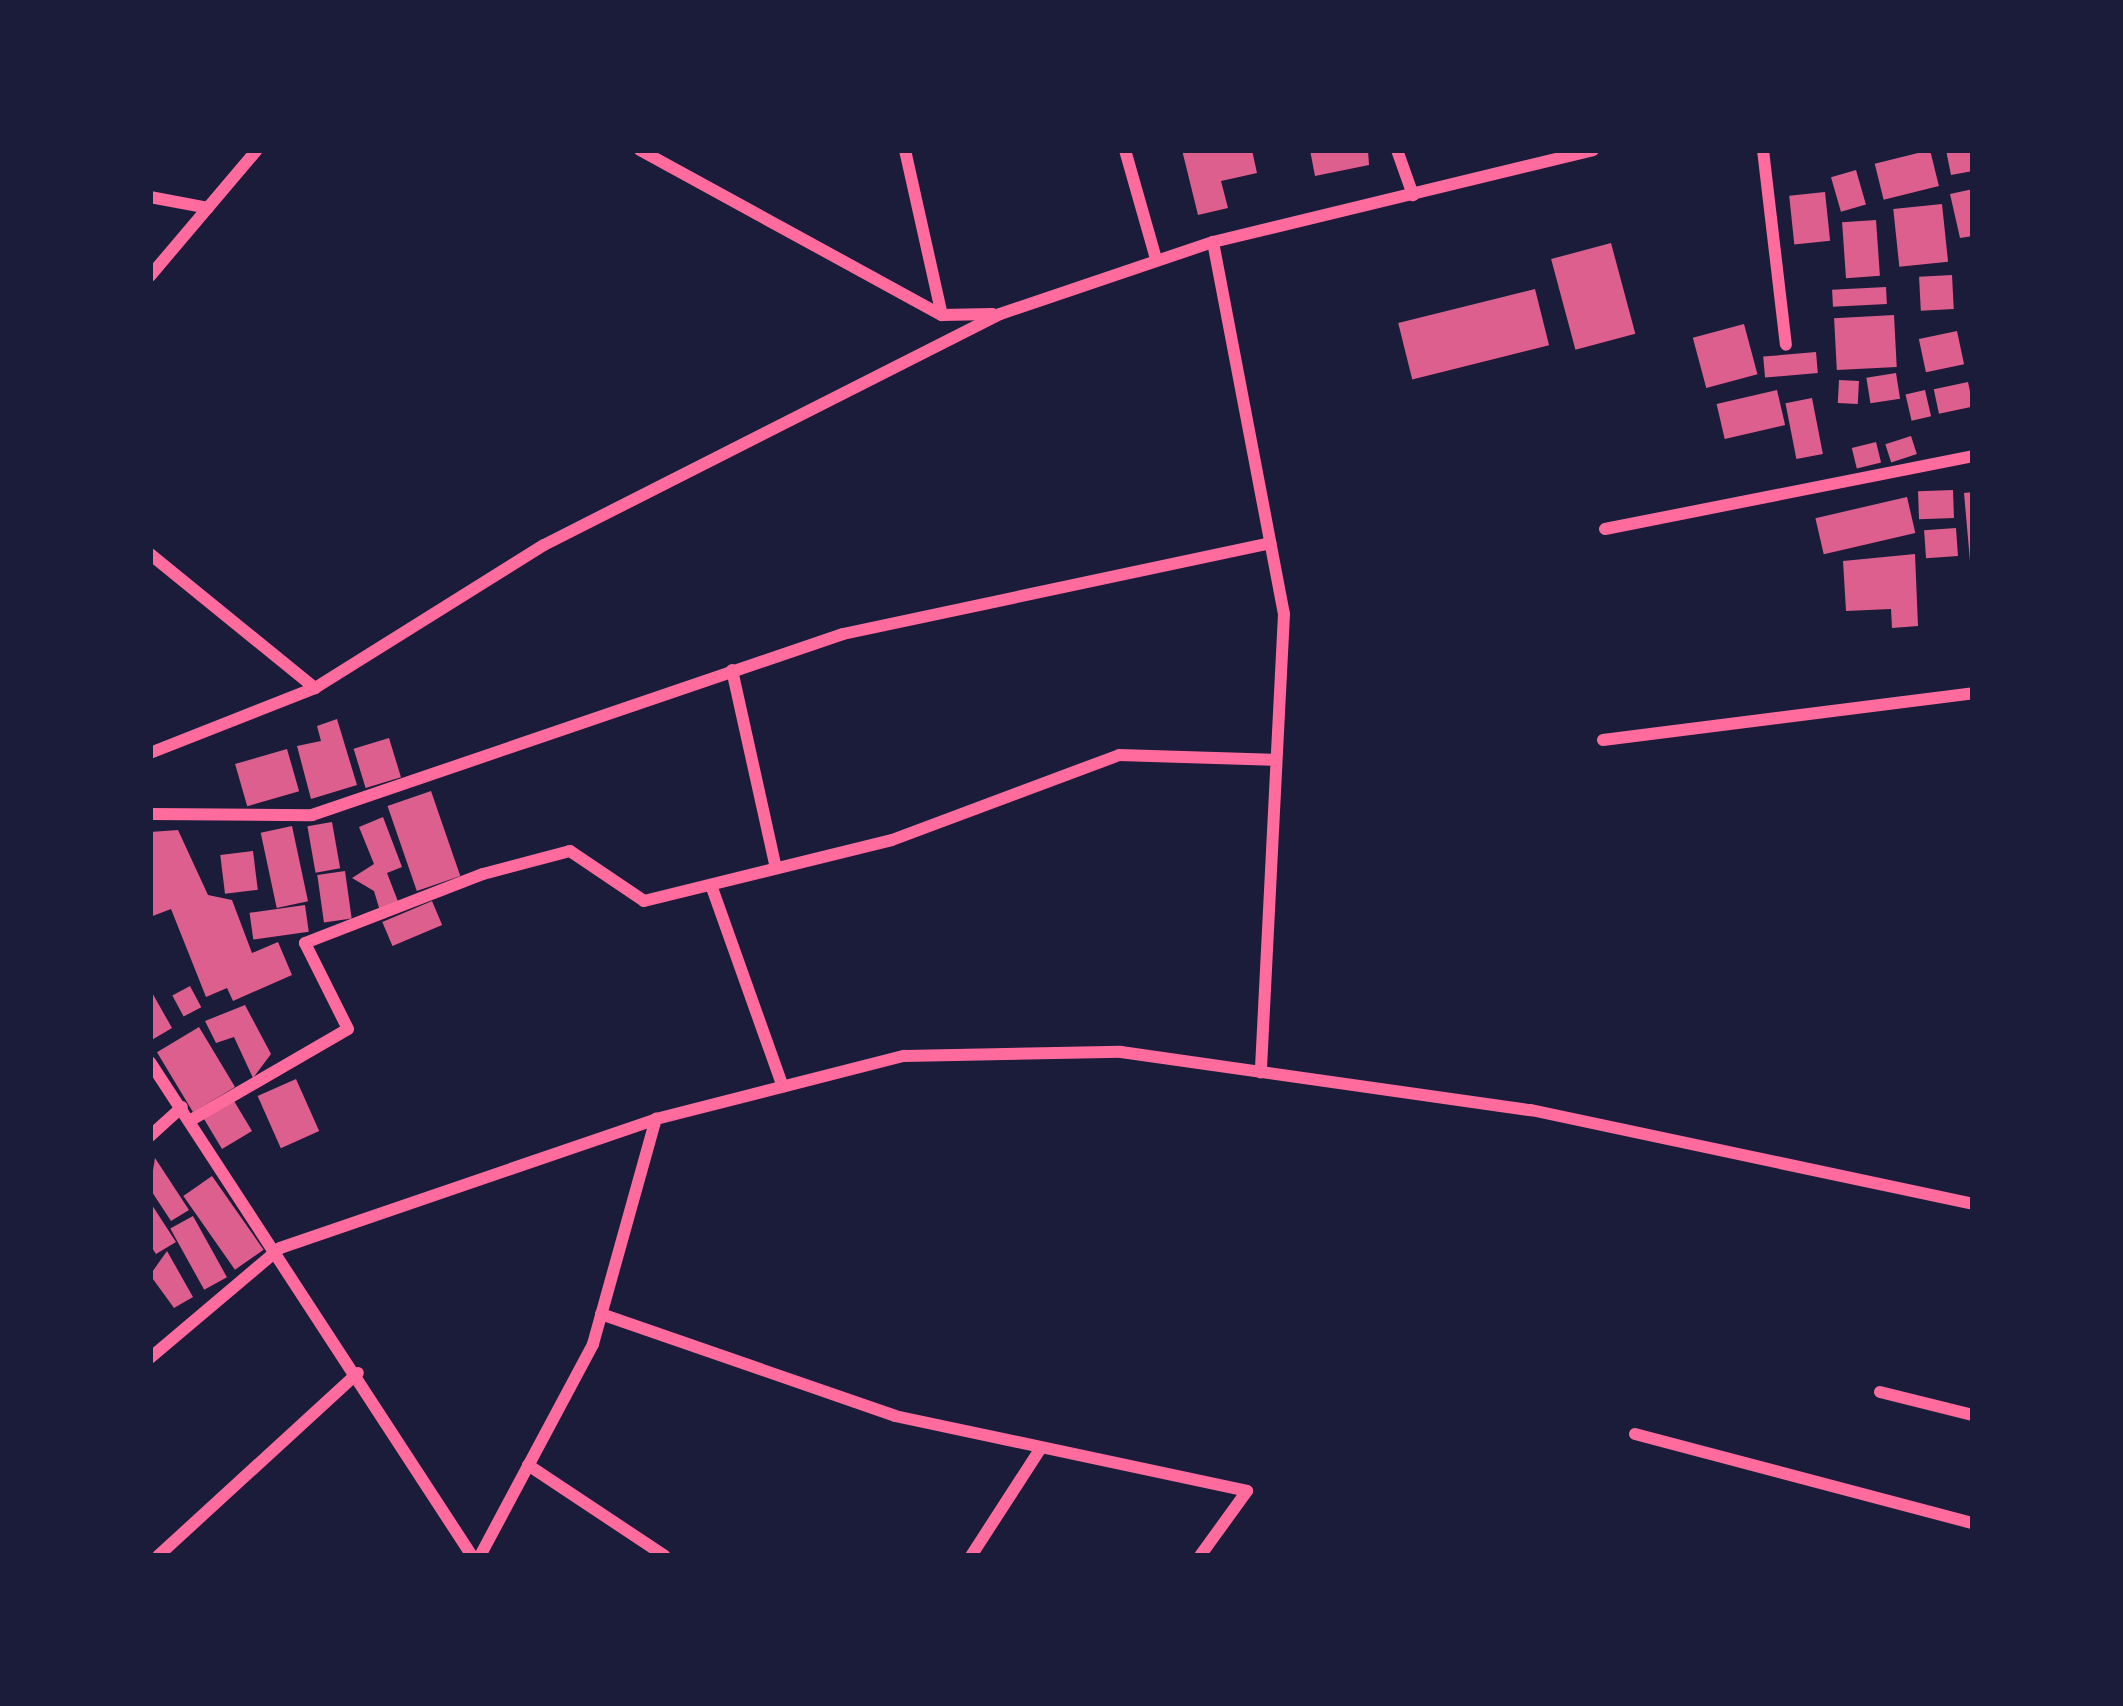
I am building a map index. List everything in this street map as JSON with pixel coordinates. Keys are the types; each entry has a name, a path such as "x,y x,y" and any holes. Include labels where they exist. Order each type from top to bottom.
{"street":[{"path":"150,276 257,150"},
{"path":"640,150 942,315 1000,314"},
{"path":"905,150 942,315"},
{"path":"1125,150 1156,259"},
{"path":"1396,150 1413,195"},
{"path":"150,753 315,688 544,545 1000,314 1214,242 1593,150"},
{"path":"1763,150 1786,345"},
{"path":"150,196 208,208"},
{"path":"1214,242 1284,614 1261,1072"},
{"path":"1605,529 1973,456"},
{"path":"150,814 312,815 843,634 1270,543"},
{"path":"150,554 315,688"},
{"path":"732,670 776,868"},
{"path":"1603,740 1973,693"},
{"path":"190,1120 348,1029 305,943 570,850 644,901 892,840 1119,755 1276,760"},
{"path":"711,885 783,1087"},
{"path":"150,1358 280,1248 656,1119 904,1057 1121,1052 1531,1110 1973,1204"},
{"path":"150,1062 280,1248 476,1556 529,1465 602,1313 656,1119"},
{"path":"150,1136 182,1107"},
{"path":"602,1313 895,1416 1247,1491 1200,1556"},
{"path":"158,1556 358,1373"},
{"path":"1880,1392 1973,1415"},
{"path":"1635,1434 1973,1523"},
{"path":"970,1556 1041,1448"},
{"path":"529,1465 665,1556"}],"building":[{"path":"1182,150 1252,150 1257,173 1221,181 1228,208 1198,215"},
{"path":"1310,150 1368,150 1369,165 1315,176"},
{"path":"1930,150 1939,186 1884,200 1875,164"},
{"path":"1946,150 1973,150 1973,171 1951,175"},
{"path":"1856,170 1866,205 1841,212 1831,177"},
{"path":"1973,189 1973,236 1960,238 1950,194"},
{"path":"1825,192 1830,241 1794,244 1789,196"},
{"path":"1942,204 1948,262 1899,267 1893,209"},
{"path":"1876,220 1880,276 1846,278 1842,222"},
{"path":"1611,243 1635,334 1575,350 1551,259"},
{"path":"1952,275 1954,309 1921,311 1919,277"},
{"path":"1886,287 1887,304 1833,307 1832,290"},
{"path":"1535,289 1549,345 1412,379 1398,323"},
{"path":"1894,315 1897,367 1837,370 1834,318"},
{"path":"1744,324 1757,374 1706,388 1693,338"},
{"path":"1957,331 1964,364 1926,372 1919,339"},
{"path":"1816,352 1818,373 1765,378 1763,357"},
{"path":"1896,373 1900,399 1870,403 1866,378"},
{"path":"1839,380 1859,381 1858,404 1838,403"},
{"path":"1968,382 1973,406 1939,414 1934,389"},
{"path":"1777,390 1785,425 1725,439 1717,404"},
{"path":"1925,390 1931,416 1912,421 1906,394"},
{"path":"1812,398 1823,454 1796,459 1785,403"},
{"path":"1911,436 1917,454 1891,462 1885,444"},
{"path":"1876,442 1881,462 1857,468 1852,448"},
{"path":"1953,490 1954,518 1919,519 1918,491"},
{"path":"1973,492 1973,561 1970,561 1964,493"},
{"path":"1907,497 1915,533 1824,554 1815,518"},
{"path":"1956,528 1958,556 1926,558 1924,530"},
{"path":"1915,554 1918,626 1892,628 1891,609 1846,611 1843,561"},
{"path":"337,719 357,785 311,799 297,746 321,741 317,726"},
{"path":"389,738 401,777 366,788 354,749"},
{"path":"287,749 299,791 247,806 235,764"},
{"path":"431,791 460,876 417,891 388,806"},
{"path":"383,817 402,867 387,873 399,904 380,911 374,891 352,878 374,864 359,827"},
{"path":"332,822 340,868 316,873 307,826"},
{"path":"292,826 308,901 277,908 261,833"},
{"path":"178,830 208,895 232,900 252,953 278,942 292,975 233,1001 227,988 206,997 171,909 150,917 150,832"},
{"path":"253,851 258,890 225,894 220,855"},
{"path":"345,871 352,919 324,922 317,875"},
{"path":"432,901 442,925 392,946 382,922"},
{"path":"305,905 309,932 253,940 250,913"},
{"path":"190,986 201,1007 184,1017 172,995"},
{"path":"150,989 172,1028 150,1041"},
{"path":"245,1005 271,1054 253,1078 234,1037 216,1043 205,1021"},
{"path":"199,1027 235,1087 193,1112 157,1052"},
{"path":"296,1079 319,1131 281,1148 258,1096"},
{"path":"234,1101 252,1131 222,1149 204,1119"},
{"path":"155,1158 189,1210 171,1221 150,1189"},
{"path":"212,1176 264,1250 235,1270 183,1196"},
{"path":"150,1202 176,1242 156,1254 150,1245"},
{"path":"193,1216 227,1277 204,1290 170,1229"},
{"path":"167,1251 193,1297 174,1308 150,1275"}]}
